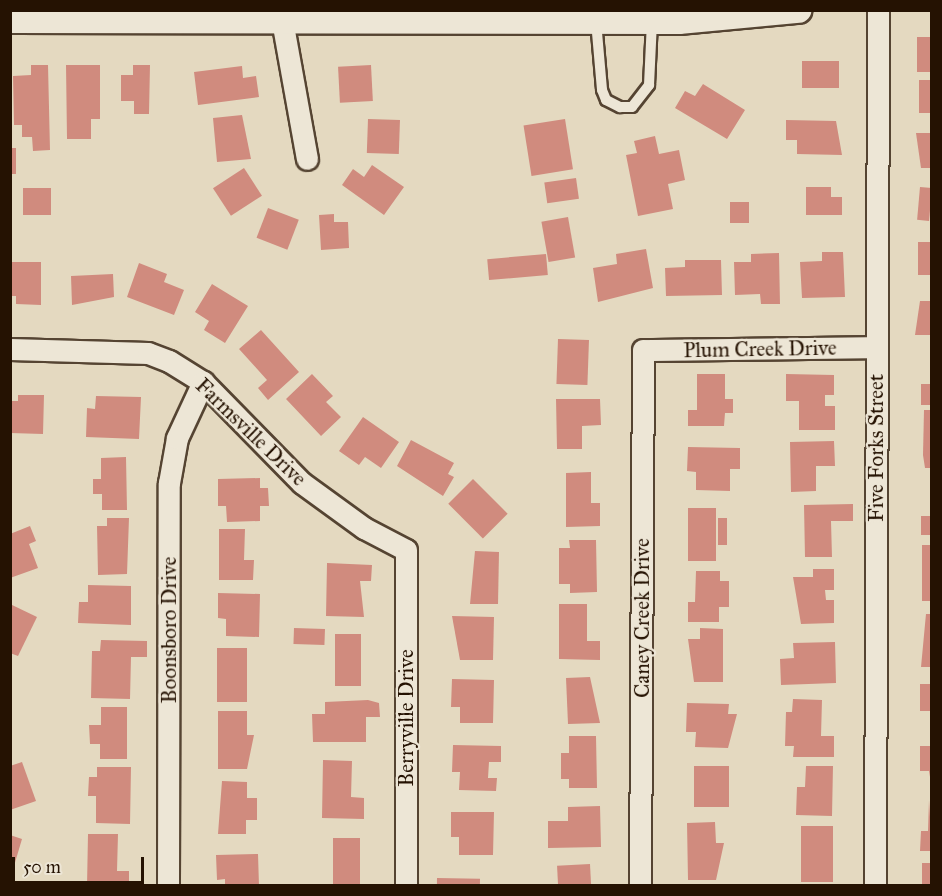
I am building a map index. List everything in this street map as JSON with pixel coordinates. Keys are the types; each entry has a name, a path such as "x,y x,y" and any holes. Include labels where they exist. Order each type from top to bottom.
{"street":[{"path":"10,20 652,21 798,10"},
{"name":"Five Forks Street","path":"875,885 878,10"},
{"path":"282,20 307,159"},
{"name":"Plum Creek Drive","path":"644,350 876,347"},
{"name":"Farmsville Drive","path":"10,349 148,353 203,382 302,483 364,528 406,550"},
{"name":"Caney Creek Drive","path":"640,885 644,350"},
{"name":"Boonsboro Drive","path":"168,885 169,483 177,438 203,382"},
{"name":"Berryville Drive","path":"406,550 406,885"}],"lane":[{"path":"596,21 602,90 606,100 620,107 632,107 649,85 652,21"}],"building":[{"path":"917,37 932,37 932,72 917,72"},
{"path":"802,61 839,61 839,88 802,88"},
{"path":"31,65 48,65 50,150 33,151 32,137 22,137 22,125 14,125 13,76 31,75"},
{"path":"66,65 100,65 100,119 91,119 91,139 67,139"},
{"path":"133,65 150,65 149,114 134,114 134,101 121,101 121,75 133,75"},
{"path":"371,65 373,101 340,103 338,67"},
{"path":"242,66 243,78 256,76 259,97 198,105 194,72"},
{"path":"919,80 932,80 932,113 919,113"},
{"path":"703,84 745,110 727,139 675,108 685,91 695,96"},
{"path":"242,115 251,159 217,162 213,118"},
{"path":"368,119 400,120 399,154 367,153"},
{"path":"565,119 573,169 531,176 524,126"},
{"path":"786,120 836,121 842,155 797,154 797,140 786,140"},
{"path":"916,133 932,133 932,168 921,168"},
{"path":"655,136 659,154 679,150 685,180 668,184 673,209 638,216 626,155 637,153 634,141"},
{"path":"10,148 16,148 16,174 10,174"},
{"path":"372,165 404,187 384,215 342,185 353,169 364,177"},
{"path":"244,168 262,196 231,216 213,188"},
{"path":"576,178 579,199 547,203 544,182"},
{"path":"806,187 831,187 831,197 842,197 842,215 806,215"},
{"path":"920,187 932,188 929,221 917,220"},
{"path":"23,188 51,188 51,215 23,215"},
{"path":"730,202 749,202 749,223 730,223"},
{"path":"268,208 299,220 287,250 257,238"},
{"path":"334,214 334,222 348,222 349,248 321,250 319,215"},
{"path":"568,217 575,257 549,262 541,222"},
{"path":"918,242 932,242 932,275 918,275"},
{"path":"646,249 653,288 598,302 593,268 617,264 616,254"},
{"path":"822,252 843,252 845,297 802,298 800,262 822,261"},
{"path":"779,253 780,304 761,304 760,294 735,295 734,262 751,262 751,254"},
{"path":"546,254 548,275 489,280 487,259"},
{"path":"685,260 721,260 722,295 666,296 665,268 685,267"},
{"path":"10,262 41,262 41,305 16,304 16,296 10,296"},
{"path":"139,263 167,274 164,282 184,290 174,315 127,297"},
{"path":"113,274 114,297 72,305 71,276"},
{"path":"212,284 248,306 225,343 204,330 209,321 195,312"},
{"path":"920,301 932,301 932,335 915,335"},
{"path":"261,330 299,372 268,400 258,388 267,380 239,349"},
{"path":"558,339 589,340 587,385 556,384"},
{"path":"312,374 333,396 326,402 341,417 321,436 286,399"},
{"path":"697,374 725,374 725,399 733,399 733,413 725,413 724,426 688,426 688,410 697,410"},
{"path":"786,374 834,375 834,395 825,395 825,406 835,406 835,430 799,430 799,401 786,401"},
{"path":"921,384 932,384 932,405 921,405"},
{"path":"18,395 44,395 43,434 10,433 10,401 18,401"},
{"path":"96,396 141,397 139,439 86,437 87,408 95,409"},
{"path":"556,399 600,399 601,425 582,426 582,449 557,449"},
{"path":"924,410 932,410 932,468 925,468 923,455"},
{"path":"363,417 399,442 381,468 365,457 359,465 339,451"},
{"path":"411,440 454,463 448,474 454,477 443,496 397,466"},
{"path":"834,441 835,466 816,466 816,491 791,492 790,442"},
{"path":"688,447 740,448 740,469 730,469 730,491 696,490 696,472 687,471"},
{"path":"126,457 127,510 102,510 102,494 93,494 93,479 101,479 101,458"},
{"path":"591,472 591,503 600,503 600,526 566,527 566,473"},
{"path":"260,478 260,488 268,488 269,506 260,506 260,521 227,522 226,506 218,506 218,479"},
{"path":"473,479 508,514 483,538 448,504"},
{"path":"853,504 853,521 831,521 832,557 805,557 804,505"},
{"path":"688,508 716,508 716,561 688,561"},
{"path":"921,516 932,516 932,535 921,535"},
{"path":"107,518 129,518 127,574 98,575 97,526 107,526"},
{"path":"718,518 727,518 727,545 718,545"},
{"path":"30,526 36,541 29,544 38,568 10,578 10,534"},
{"path":"219,529 245,529 244,560 254,560 253,580 219,580"},
{"path":"569,540 596,540 597,592 570,593 570,584 559,584 559,548 570,548"},
{"path":"922,545 932,545 932,601 922,601"},
{"path":"475,551 499,552 498,604 470,604"},
{"path":"327,563 372,565 371,581 360,581 364,617 326,616"},
{"path":"813,569 834,569 834,590 825,590 826,600 834,600 834,623 801,624 793,577 813,577"},
{"path":"696,571 720,571 720,581 729,581 729,607 719,607 719,622 688,622 688,602 695,602"},
{"path":"88,585 131,586 131,625 78,623 79,602 88,602"},
{"path":"218,593 260,594 259,637 226,636 226,619 218,618"},
{"path":"10,604 37,617 18,656 10,653"},
{"path":"559,604 587,604 587,641 600,641 600,660 559,659"},
{"path":"926,614 932,614 932,667 921,667"},
{"path":"452,616 494,617 493,660 460,660"},
{"path":"294,628 325,629 324,645 293,644"},
{"path":"700,628 723,629 723,682 694,682 688,639 700,639"},
{"path":"335,634 361,634 361,686 335,686"},
{"path":"101,640 147,641 147,657 131,657 130,699 91,698 92,651 100,651"},
{"path":"835,642 836,683 781,685 780,659 794,658 793,643"},
{"path":"217,648 247,648 247,702 217,702"},
{"path":"590,677 600,723 568,724 566,678"},
{"path":"452,679 494,680 493,723 460,723 460,707 451,707"},
{"path":"920,684 932,684 932,711 920,711"},
{"path":"793,699 822,700 821,736 834,736 834,757 793,757 794,746 785,746 786,712 792,712"},
{"path":"368,700 379,703 380,717 366,717 366,742 313,742 312,714 325,714 325,702"},
{"path":"687,703 729,704 728,714 737,714 728,748 695,747 696,732 686,732"},
{"path":"101,707 127,707 127,759 100,759 100,744 90,744 89,725 101,725"},
{"path":"218,711 247,711 247,735 254,735 247,769 218,769"},
{"path":"569,736 596,736 597,788 569,788 569,779 561,779 561,753 569,753"},
{"path":"453,745 501,746 501,762 489,762 488,778 497,778 496,791 459,790 460,772 452,772"},
{"path":"920,746 932,746 932,789 929,771 920,771"},
{"path":"323,760 352,761 351,797 364,798 364,819 322,818"},
{"path":"22,762 36,801 10,810 10,766"},
{"path":"694,766 729,766 729,807 694,807"},
{"path":"806,766 833,766 832,816 796,815 797,787 805,787"},
{"path":"97,767 131,767 130,824 96,823 96,796 88,796 89,777 97,777"},
{"path":"222,781 247,782 247,798 257,798 257,820 246,820 246,834 218,834"},
{"path":"929,800 932,851 920,851 921,831 928,831"},
{"path":"600,806 601,847 548,848 548,821 568,821 568,807"},
{"path":"451,812 494,812 493,855 459,855 459,837 451,837"},
{"path":"715,822 716,843 724,843 716,880 688,880 687,823"},
{"path":"801,826 833,826 833,882 801,882"},
{"path":"88,834 118,834 117,871 129,871 129,886 87,886"},
{"path":"10,835 22,839 11,876 10,876"},
{"path":"333,838 360,838 360,886 333,886"},
{"path":"258,854 259,886 225,886 225,879 217,880 216,855"},
{"path":"922,863 932,863 932,886 922,886"},
{"path":"590,864 591,886 558,886 557,866"},
{"path":"437,878 480,879 480,886 437,886"}]}
